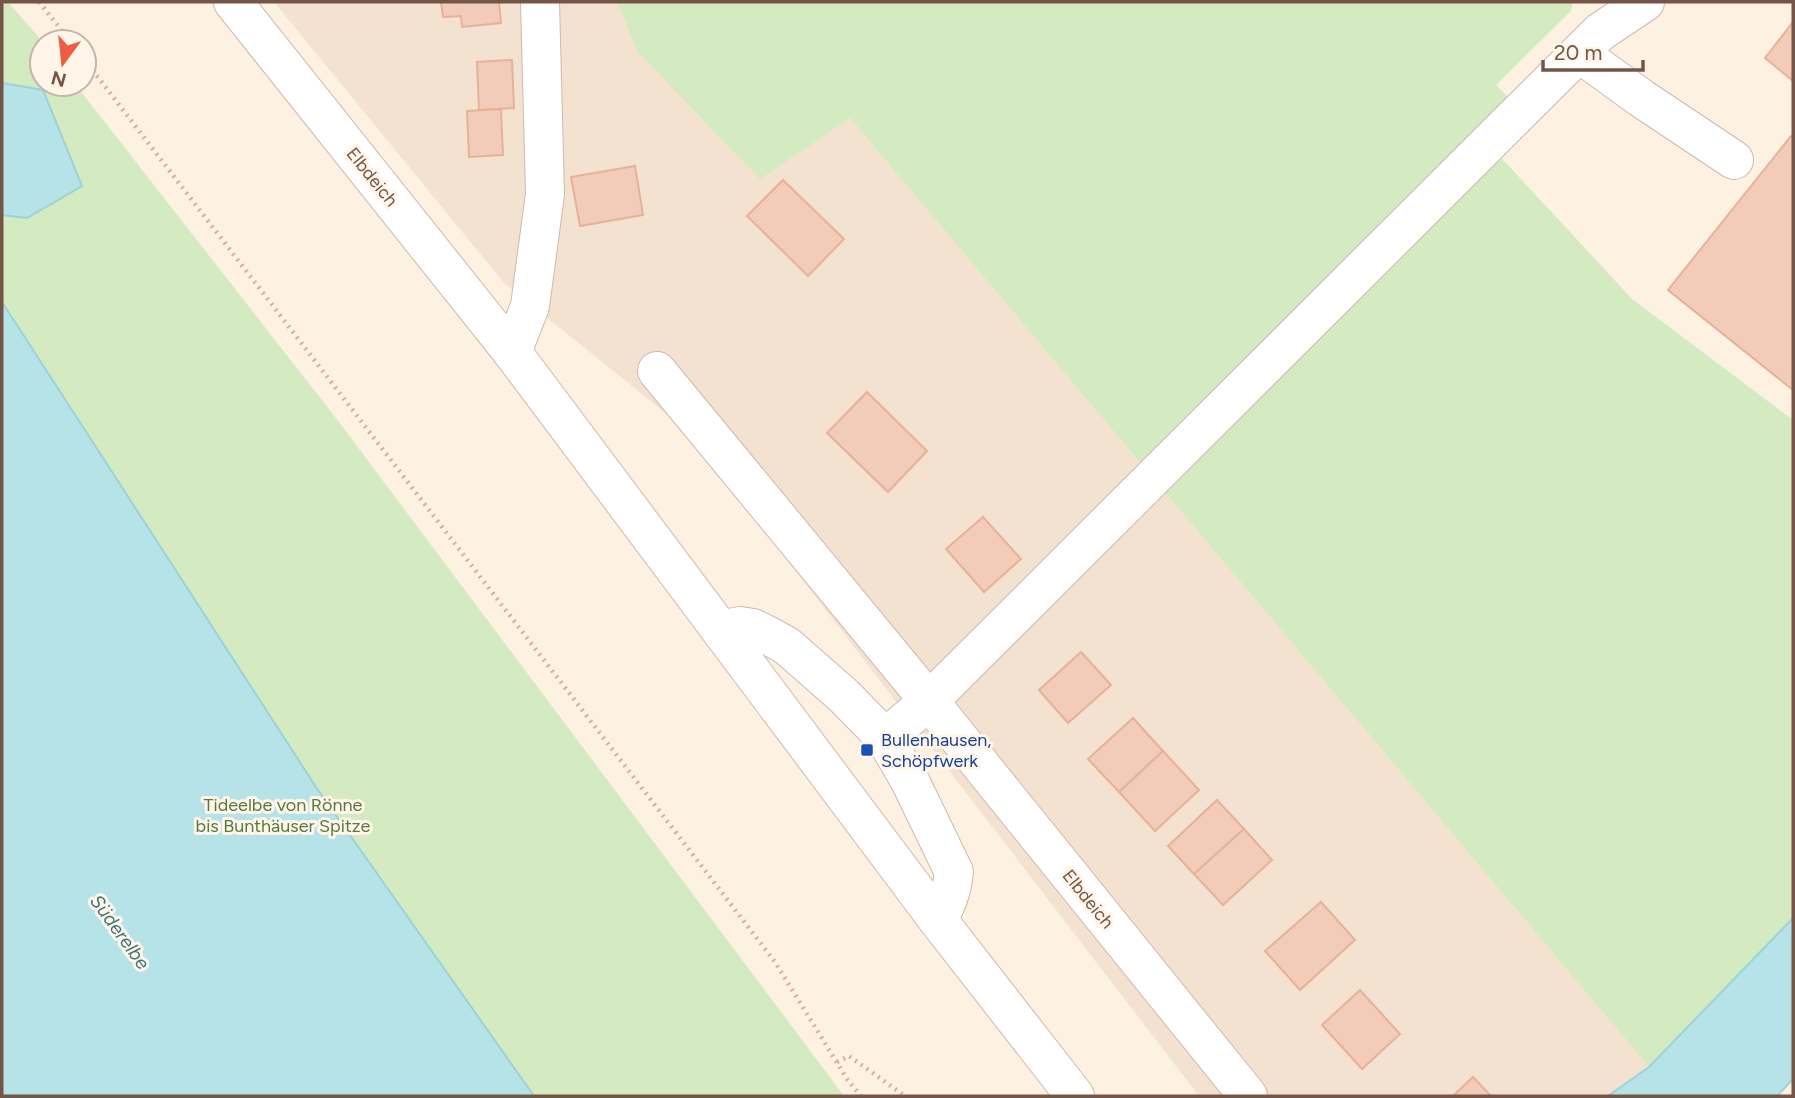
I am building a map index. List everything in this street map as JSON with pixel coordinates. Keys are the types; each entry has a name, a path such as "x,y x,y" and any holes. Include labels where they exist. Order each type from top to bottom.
{"street":[{"name":"Elbdeich","path":"233,2 512,352 937,919 1075,1096"},
{"path":"512,352 530,306 545,194 540,2"},
{"path":"886,738 929,701 1578,53 1600,32 1645,2"},
{"path":"1578,53 1734,160"},
{"name":"Elbdeich","path":"657,371 929,701 1248,1096"},
{"path":"723,634 730,628 753,628 787,646 844,696 886,738 954,872 948,902 937,919"}],"path":[{"path":"39,2 60,28"},
{"path":"98,77 775,962 860,1096"},
{"path":"837,1062 849,1056 905,1096"}],"shaded area":[{"path":"274,2 617,2 637,51 850,118 1649,1067 1608,1096 1199,1096 689,432 504,283"}],"green space":[{"name":"Tideelbe von Rönne bis Bunthäuser Spitze","path":"2,2 8,2 31,28 28,28 28,98 86,98 339,422 844,1096 2,1096"},
{"path":"617,2 1573,2 1571,11 1496,85 1528,117 1494,150 1632,299 1793,420 1793,918 1649,1067 850,118 760,179 637,51"}],"water":[{"path":"2,83 28,87 28,98 46,98 82,186 27,218 2,215"},
{"name":"Süderelbe","path":"2,302 316,787 534,1096 2,1096"},
{"path":"1793,918 1793,1079 1777,1096 1608,1096 1649,1067"}],"building":[{"path":"441,2 499,2 501,23 462,27 461,16 443,17"},
{"path":"1793,22 1793,81 1765,58"},
{"path":"512,60 514,108 479,110 477,62"},
{"path":"501,109 503,155 469,157 467,111"},
{"path":"1791,136 1793,137 1793,390 1668,290"},
{"path":"635,166 643,215 580,226 571,177"},
{"path":"783,180 844,239 808,276 747,216"},
{"path":"867,392 927,451 888,492 827,433"},
{"path":"983,517 1021,559 984,592 946,549"},
{"path":"1081,652 1111,685 1068,723 1039,690"},
{"path":"1133,718 1163,751 1119,792 1088,759"},
{"path":"1163,751 1199,790 1155,831 1119,792"},
{"path":"1217,800 1244,829 1194,874 1168,846"},
{"path":"1244,829 1272,860 1223,905 1194,874"},
{"path":"1321,902 1355,940 1300,990 1265,951"},
{"path":"1360,990 1400,1034 1362,1069 1322,1025"},
{"path":"1473,1077 1491,1096 1453,1096"}],"place":[{"name":"Bullenhausen, Schöpfwerk","path":"867,750"}]}
